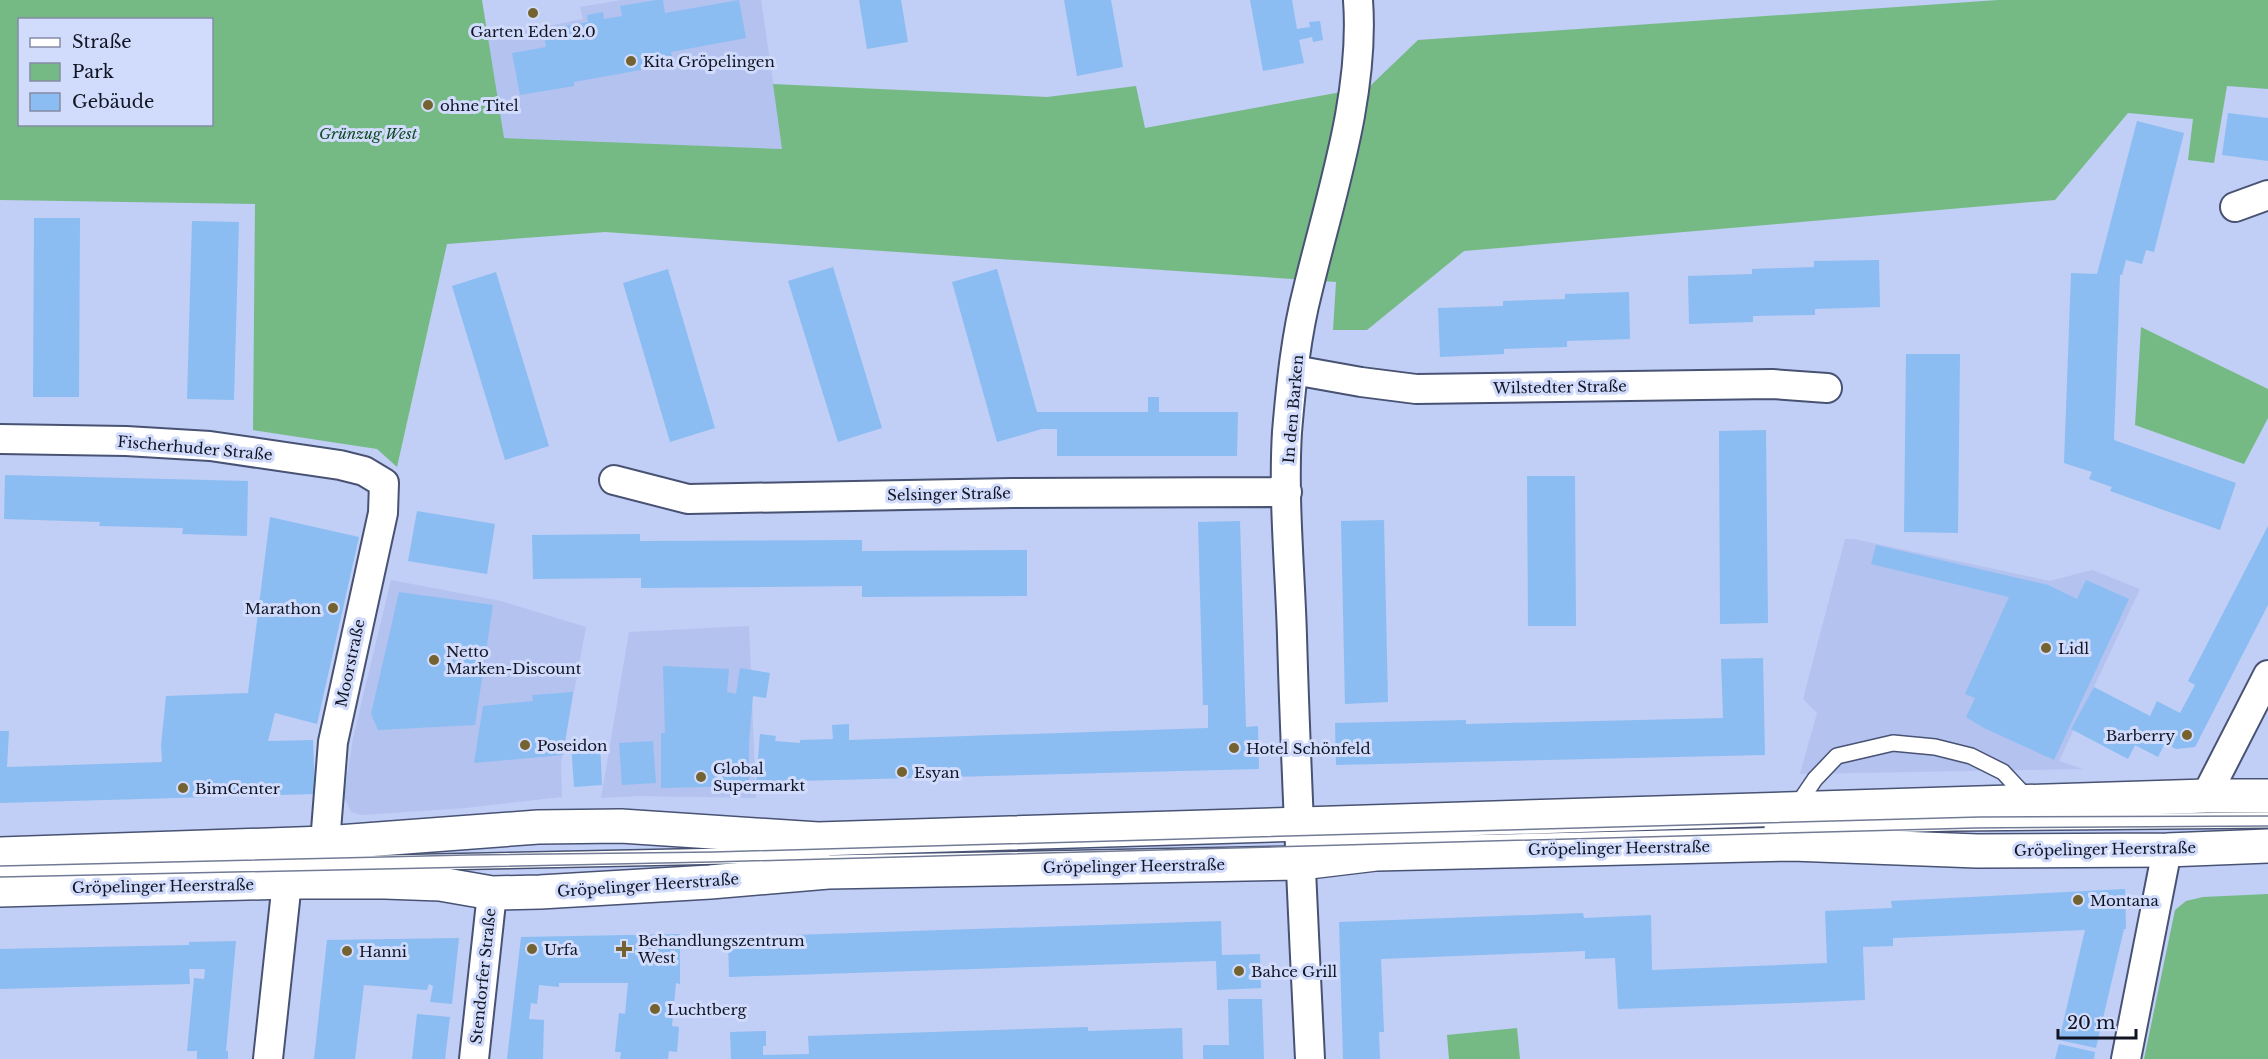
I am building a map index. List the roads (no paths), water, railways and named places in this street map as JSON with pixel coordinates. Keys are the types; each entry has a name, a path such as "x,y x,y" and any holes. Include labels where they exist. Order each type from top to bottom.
{"main road":[{"name":"Gröpelinger Heerstraße","path":"0,890 287,882 440,884 492,893 698,883 828,872 1795,809 2268,796"},
{"name":"Gröpelinger Heerstraße","path":"0,854 325,843 538,827 621,826 832,846 1294,842 1376,854 1792,844 1977,851 2167,850 2268,846"}],"street":[{"name":"In den Barken","path":"1310,1059 1294,842 1287,434 1306,293 1347,129 1358,58 1360,22 1358,0"},
{"path":"2235,207 2268,195"},
{"name":"Wilstedter Straße","path":"1294,370 1416,389 1772,384 1827,388"},
{"name":"Fischerhuder Straße","path":"0,439 126,441 210,446 340,465 364,471 384,483"},
{"name":"Selsinger Straße","path":"614,480 688,499 1012,493 1287,492"},
{"name":"Moorstraße","path":"325,843 333,742 383,513 384,483"},
{"path":"2206,796 2268,675"},
{"path":"2126,1059 2167,850"},
{"path":"268,1059 287,882"},
{"name":"Stendorfer Straße","path":"474,1059 492,893"}],"lane":[{"path":"1795,809 1815,779 1838,756 1893,743 1935,747 1971,756 2003,772 2031,802"},
{"path":"1760,828 1954,823 2268,820"},
{"path":"435,836 482,861"},
{"path":"1294,842 1399,838"},
{"path":"0,871 775,855 832,846"},
{"path":"775,855 832,846"}],"tram line":[{"path":"0,866 467,855 714,852 1979,817 2268,816"},
{"path":"0,877 711,862 1975,828 2268,826"}],"place":[{"name":"Garten Eden 2.0","path":"533,13"},
{"name":"Kita Gröpelingen","path":"631,61"},
{"name":"ohne Titel","path":"428,105"},
{"name":"Marathon","path":"333,608"},
{"name":"Lidl","path":"2046,648"},
{"name":"Netto Marken-Discount","path":"434,660"},
{"name":"Barberry","path":"2187,735"},
{"name":"Poseidon","path":"525,745"},
{"name":"Hotel Schönfeld","path":"1234,748"},
{"name":"Esyan","path":"902,772"},
{"name":"Global Supermarkt","path":"701,777"},
{"name":"BimCenter","path":"183,788"},
{"name":"Montana","path":"2078,900"},
{"name":"Urfa","path":"532,949"},
{"name":"Behandlungszentrum West","path":"624,949"},
{"name":"Hanni","path":"347,951"},
{"name":"Bahce Grill","path":"1239,971"},
{"name":"Luchtberg","path":"655,1009"}],"park label":[{"name":"Grünzug West","path":"368,133"}]}
